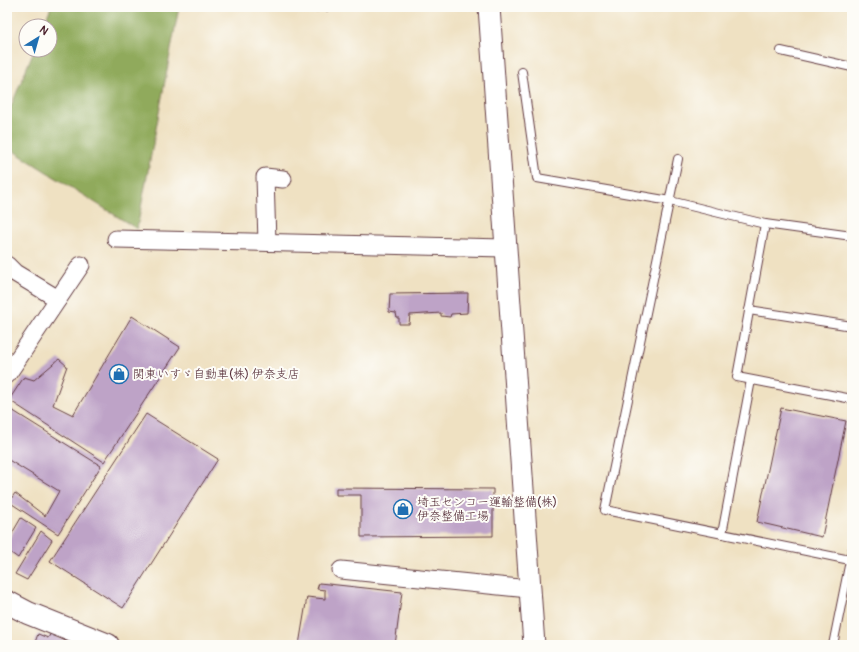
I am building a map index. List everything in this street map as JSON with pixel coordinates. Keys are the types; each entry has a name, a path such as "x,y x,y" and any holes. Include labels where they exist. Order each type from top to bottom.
{"main road":[{"path":"7,602 28,613 108,645"}],"street":[{"path":"488,7 504,248 534,645"},
{"path":"267,242 265,177 283,179"},
{"path":"116,238 504,248"},
{"path":"7,265 15,273 58,299"},
{"path":"7,375 80,265"},
{"path":"341,570 529,589"}],"lane":[{"path":"782,51 852,67"},
{"path":"522,72 537,178 670,201 765,224 852,236"},
{"path":"678,159 606,510 850,560"},
{"path":"765,224 736,377 852,399"},
{"path":"749,310 852,326"},
{"path":"722,534 751,380"},
{"path":"833,645 850,573 850,560 852,552"}],"green space":[{"path":"51,7 179,7 137,229 7,147 7,116 31,58 58,58 58,18 46,18"}],"building":[{"path":"309,7 328,7 328,11 310,12"},
{"path":"468,293 467,313 451,314 450,317 441,316 441,313 410,315 409,324 399,324 399,318 397,318 396,313 389,312 390,294"},
{"path":"132,316 180,347 104,462 9,400 24,377 34,380 59,359 67,366 53,405 73,415"},
{"path":"7,407 101,466 58,534 9,502 15,493 45,516 59,491 7,459"},
{"path":"781,408 846,421 822,537 757,522"},
{"path":"146,414 218,459 123,608 50,561"},
{"path":"336,488 493,489 493,536 361,537 361,495 336,495"},
{"path":"21,518 36,528 18,558 7,550 7,542"},
{"path":"41,531 52,540 27,580 15,574"},
{"path":"319,583 402,592 395,645 299,645 307,597 325,599 325,590 317,589"},
{"path":"51,633 73,645 34,645 38,634 48,638"}],"place":[{"name":"関東いすゞ自動車(株) 伊奈支店","path":"119,374"},
{"name":"埼玉センコー運輸整備(株) 伊奈整備工場","path":"403,509"}]}
